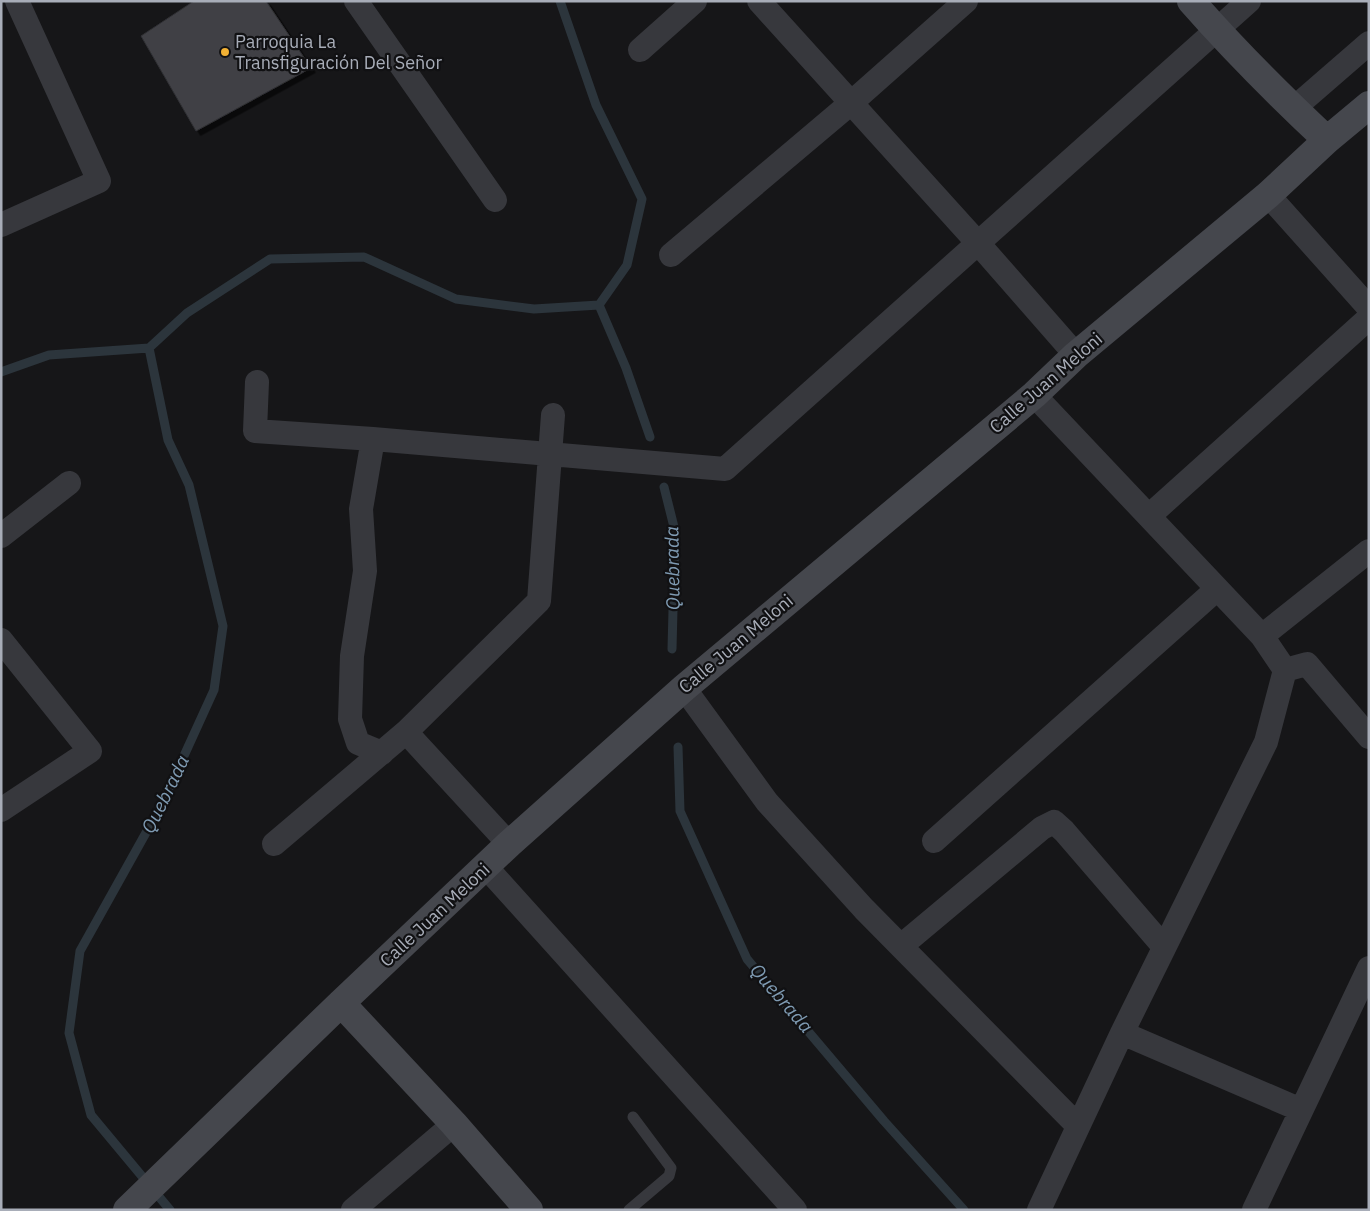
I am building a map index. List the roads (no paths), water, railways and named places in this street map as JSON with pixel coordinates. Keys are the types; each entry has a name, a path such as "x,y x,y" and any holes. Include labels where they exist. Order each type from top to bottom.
{"main road":[{"path":"1191,1 1216,30 1327,140"},
{"name":"Calle Juan Meloni","path":"127,1210 509,844 684,688 1034,395 1076,355 1268,195 1327,140 1369,105"},
{"path":"341,1003 454,1124 529,1210"}],"street":[{"path":"356,1 495,200"},
{"path":"640,50 695,1"},
{"path":"759,1 977,242 1076,355"},
{"path":"671,255 851,103 966,1"},
{"path":"257,382 255,432 372,439 725,469 1248,1"},
{"path":"1,225 98,181 13,8"},
{"path":"1293,108 1369,44"},
{"path":"1268,195 1369,308"},
{"path":"1149,516 1369,318"},
{"path":"1034,395 1262,636 1285,670 1266,742 1122,1033 1039,1210"},
{"path":"274,844 406,732 539,601 553,415"},
{"path":"372,439 361,509 365,571 352,656 350,720 358,743 382,753"},
{"path":"1,536 69,483"},
{"path":"1262,636 1369,550"},
{"path":"934,841 1218,589"},
{"path":"1,640 90,751 1,810"},
{"path":"1285,670 1307,664 1369,737"},
{"path":"684,688 767,802 864,909 1078,1126"},
{"path":"406,732 509,844"},
{"path":"901,946 1042,828 1054,822 1064,831 1164,947"},
{"path":"486,867 795,1210"},
{"path":"1254,1210 1369,968"},
{"path":"1122,1033 1301,1110"},
{"path":"353,1210 454,1124"}],"lane":[{"path":"629,1210 669,1176 671,1168 633,1117"}],"waterway":[{"path":"1,372 49,355 149,348 187,313 270,259 364,257 456,299 534,309 599,305 627,265 642,199 596,105 560,1"},
{"name":"Quebrada","path":"599,305 626,368 650,437"},
{"name":"Quebrada","path":"149,348 168,440 189,485 223,626 214,690 162,804 80,951 69,1033 91,1115 170,1210"},
{"name":"Quebrada","path":"664,487 675,531 672,649"},
{"name":"Quebrada","path":"678,747 680,811 747,959 884,1121 964,1210"}],"place":[{"name":"Parroquia La Transfiguración Del Señor","path":"225,52"}]}
